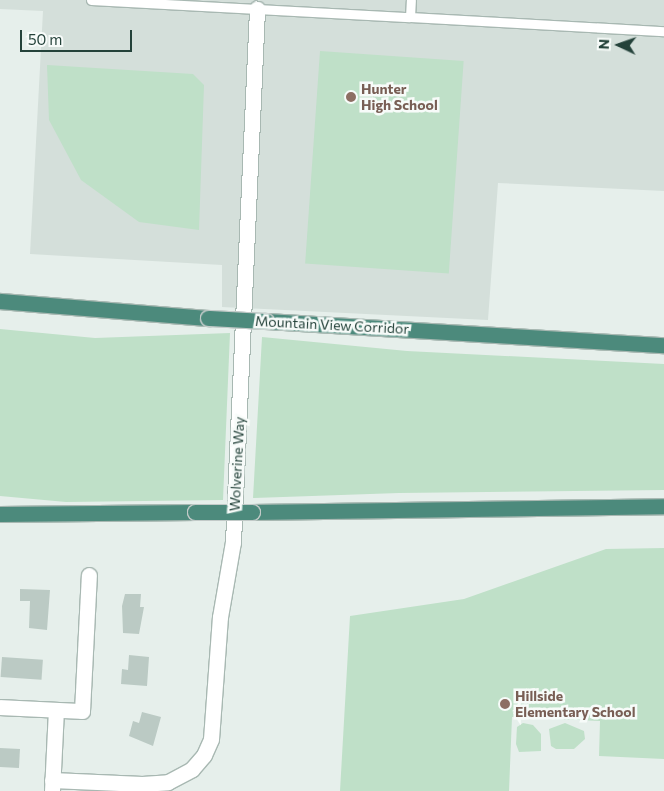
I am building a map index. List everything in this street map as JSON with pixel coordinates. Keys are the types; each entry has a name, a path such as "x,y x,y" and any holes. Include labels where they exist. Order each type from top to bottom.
{"highway":[{"name":"Mountain View Corridor","path":"0,300 208,318 664,345"},
{"path":"0,514 664,506"}],"street":[{"name":"Wolverine Way","path":"52,785 168,782 192,769 204,755 211,739 220,617 233,542 257,9"},
{"path":"0,707 82,711 89,575"},
{"path":"52,785 56,710"}],"lane":[{"path":"90,0 664,31"},
{"path":"410,17 411,0"}],"shaded area":[{"name":"Hunter High School","path":"0,0 664,0 664,191 498,183 488,320 222,307 222,265 30,254 43,11 0,9"}],"green space":[{"path":"320,51 464,61 449,274 305,263"},
{"path":"47,65 193,74 204,85 199,230 139,222 81,180 49,120"},
{"path":"0,329 95,338 230,333 223,500 66,502 0,496"},
{"path":"262,337 407,351 664,364 664,490 399,493 253,498"},
{"name":"Hillside Elementary School","path":"664,548 664,759 599,756 600,721 512,717 509,791 340,791 350,616 464,599 606,549"},
{"path":"523,723 533,725 541,734 541,751 519,752 516,744 517,727"},
{"path":"565,723 584,731 585,739 574,749 556,749 551,746 549,729"}],"building":[{"path":"20,589 50,590 47,630 29,628 30,601 20,601"},
{"path":"125,594 141,594 140,607 144,607 139,634 123,633 122,606"},
{"path":"129,655 149,657 147,686 121,684 122,669 128,670"},
{"path":"2,657 43,660 42,680 1,677"},
{"path":"142,712 161,717 153,746 129,736 133,721 139,723"},
{"path":"0,748 20,749 19,768 0,767"}],"place":[{"name":"Hunter High School","path":"351,97"},
{"name":"Hillside Elementary School","path":"505,704"}]}
